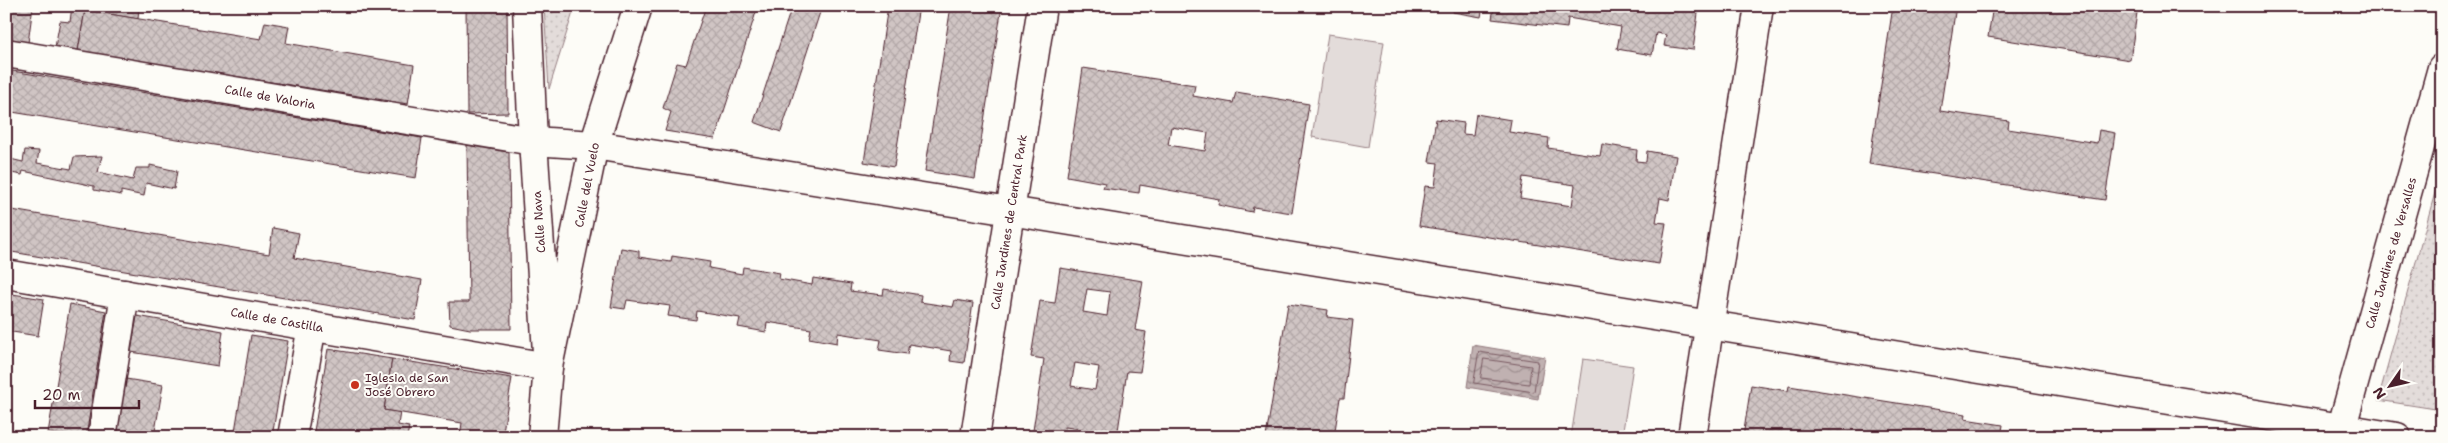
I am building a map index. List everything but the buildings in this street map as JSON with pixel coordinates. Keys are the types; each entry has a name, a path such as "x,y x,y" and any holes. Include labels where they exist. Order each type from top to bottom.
{"street":[{"name":"Calle Nava","path":"527,6 533,141 548,366 542,437"},
{"name":"Calle del Vuelo","path":"548,366 594,145 638,6"},
{"name":"Calle Jardines de Central Park","path":"974,437 1042,6"},
{"path":"1692,437 1759,6"},
{"name":"Calle de Valoria","path":"6,53 533,141 594,145 1010,211 1710,325 2340,432 2397,437"},
{"name":"Calle Jardines de Versalles","path":"2340,432 2442,68"},
{"name":"Calle de Castilla","path":"6,274 548,366"},
{"path":"102,437 125,294"},
{"path":"292,437 312,326"}],"shaded area":[{"path":"544,6 575,6 549,89"},
{"path":"1328,34 1384,42 1368,147 1312,137"},
{"path":"2442,167 2442,410 2378,400"},
{"path":"1583,359 1633,366 1622,437 1571,437"}],"water":[{"path":"1473,345 1545,357 1538,399 1467,387"}],"place":[{"name":"Iglesia de San José Obrero","path":"355,385"}]}
